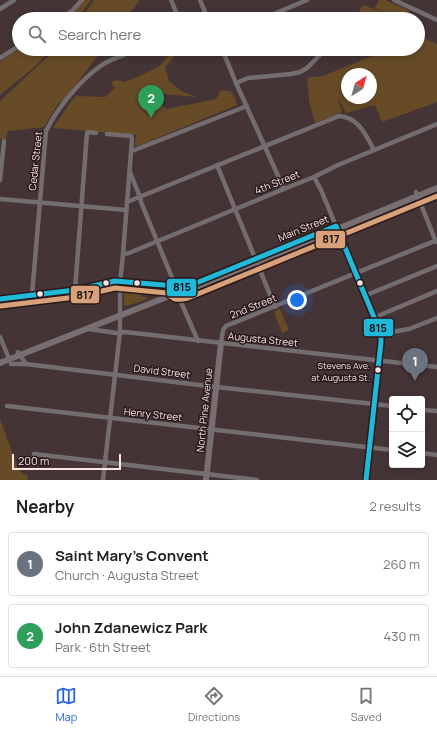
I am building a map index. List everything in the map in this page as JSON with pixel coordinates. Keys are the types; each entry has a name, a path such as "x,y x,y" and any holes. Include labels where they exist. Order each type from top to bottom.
{"main road":[{"name":"Main Street","path":"177,293 184,288 417,194 437,184"},
{"name":"Main Street","path":"417,194 437,188"},
{"name":"Main Street","path":"0,360 87,329 177,293 186,291 256,260"},
{"path":"0,299 75,290 115,281 184,288"},
{"path":"170,286 177,293"},
{"name":"Main Street","path":"0,364 19,354 111,316 119,316"},
{"name":"North Pine Avenue","path":"206,477 222,343"}],"street":[{"path":"0,9 14,0"},
{"path":"70,12 82,0"},
{"path":"171,0 177,12"},
{"path":"200,0 205,12"},
{"path":"277,12 304,0"},
{"path":"394,0 420,12"},
{"path":"425,14 437,20"},
{"path":"0,58 12,50"},
{"name":"Cedar Street","path":"32,296 46,131 50,122 62,105 83,80 102,65 122,56"},
{"path":"225,56 284,189"},
{"path":"236,83 248,78 300,72 307,68 319,56"},
{"path":"132,151 247,106"},
{"path":"127,202 339,116 350,118 358,125 365,133 374,150"},
{"name":"4th Street","path":"123,254 129,253 314,177 338,165 437,124"},
{"path":"75,290 87,133 96,133"},
{"path":"103,480 120,332 120,282 132,151 131,136 107,134"},
{"path":"0,180 4,141"},
{"path":"217,166 274,307"},
{"path":"129,171 173,280"},
{"path":"314,177 321,190 373,318 381,334 366,480"},
{"path":"417,194 437,241"},
{"path":"0,199 126,210"},
{"name":"2nd Street","path":"222,343 223,330 226,326 437,241"},
{"path":"364,296 437,266"},
{"path":"373,318 437,291"},
{"path":"177,293 198,340"},
{"path":"381,334 409,329 437,318"},
{"name":"Augusta Street","path":"87,329 437,367"},
{"path":"0,336 8,356"},
{"path":"19,354 26,364"},
{"name":"David Street","path":"11,364 26,364 389,406"},
{"name":"Henry Street","path":"7,406 389,450"},
{"path":"425,410 437,411"},
{"path":"425,453 437,455"},
{"path":"34,454 105,462 206,477 257,480"}],"shaded area":[{"path":"84,0 91,0 82,12 71,12"},
{"path":"94,0 140,0 131,12 86,12"},
{"path":"379,0 385,0 410,11 384,12 375,8"},
{"path":"363,5 383,12 360,12"},
{"path":"425,38 437,44 437,102 382,122 375,105 346,113 341,104 377,104 377,68 343,68 372,56 425,56"},
{"path":"12,54 12,56 45,56 32,69 0,95 0,62"},
{"path":"48,56 98,56 64,100 58,104 44,127 8,131 5,140 0,139 0,101"},
{"path":"168,56 175,56 165,67 169,81 181,91 196,97 151,93 166,109 217,99 220,91 230,91 235,97 237,105 138,146 135,145 136,135 53,128 75,96 105,97 115,88 111,82 117,80 124,82 161,65"},
{"path":"341,69 341,104 338,100 342,112 315,123 309,101 307,78 323,76"},
{"path":"124,286 142,288 141,297 147,297 147,299 127,306 124,305"},
{"path":"280,309 289,330 282,333 274,312"},
{"path":"0,419 18,468 24,475 27,474 28,480 0,480"}],"transit line":[{"name":"817","path":"1,306 76,297 115,288 167,293 176,299 188,298 437,196"},
{"name":"815","path":"0,299 75,290 115,281 184,288 336,226 381,334 366,480"}],"place":[{"name":"John Zdanewicz Park","path":"151,118"},
{"name":"Stevens Ave. at Augusta St.","path":"378,370"},
{"name":"Saint Mary's Convent","path":"415,381"}]}
